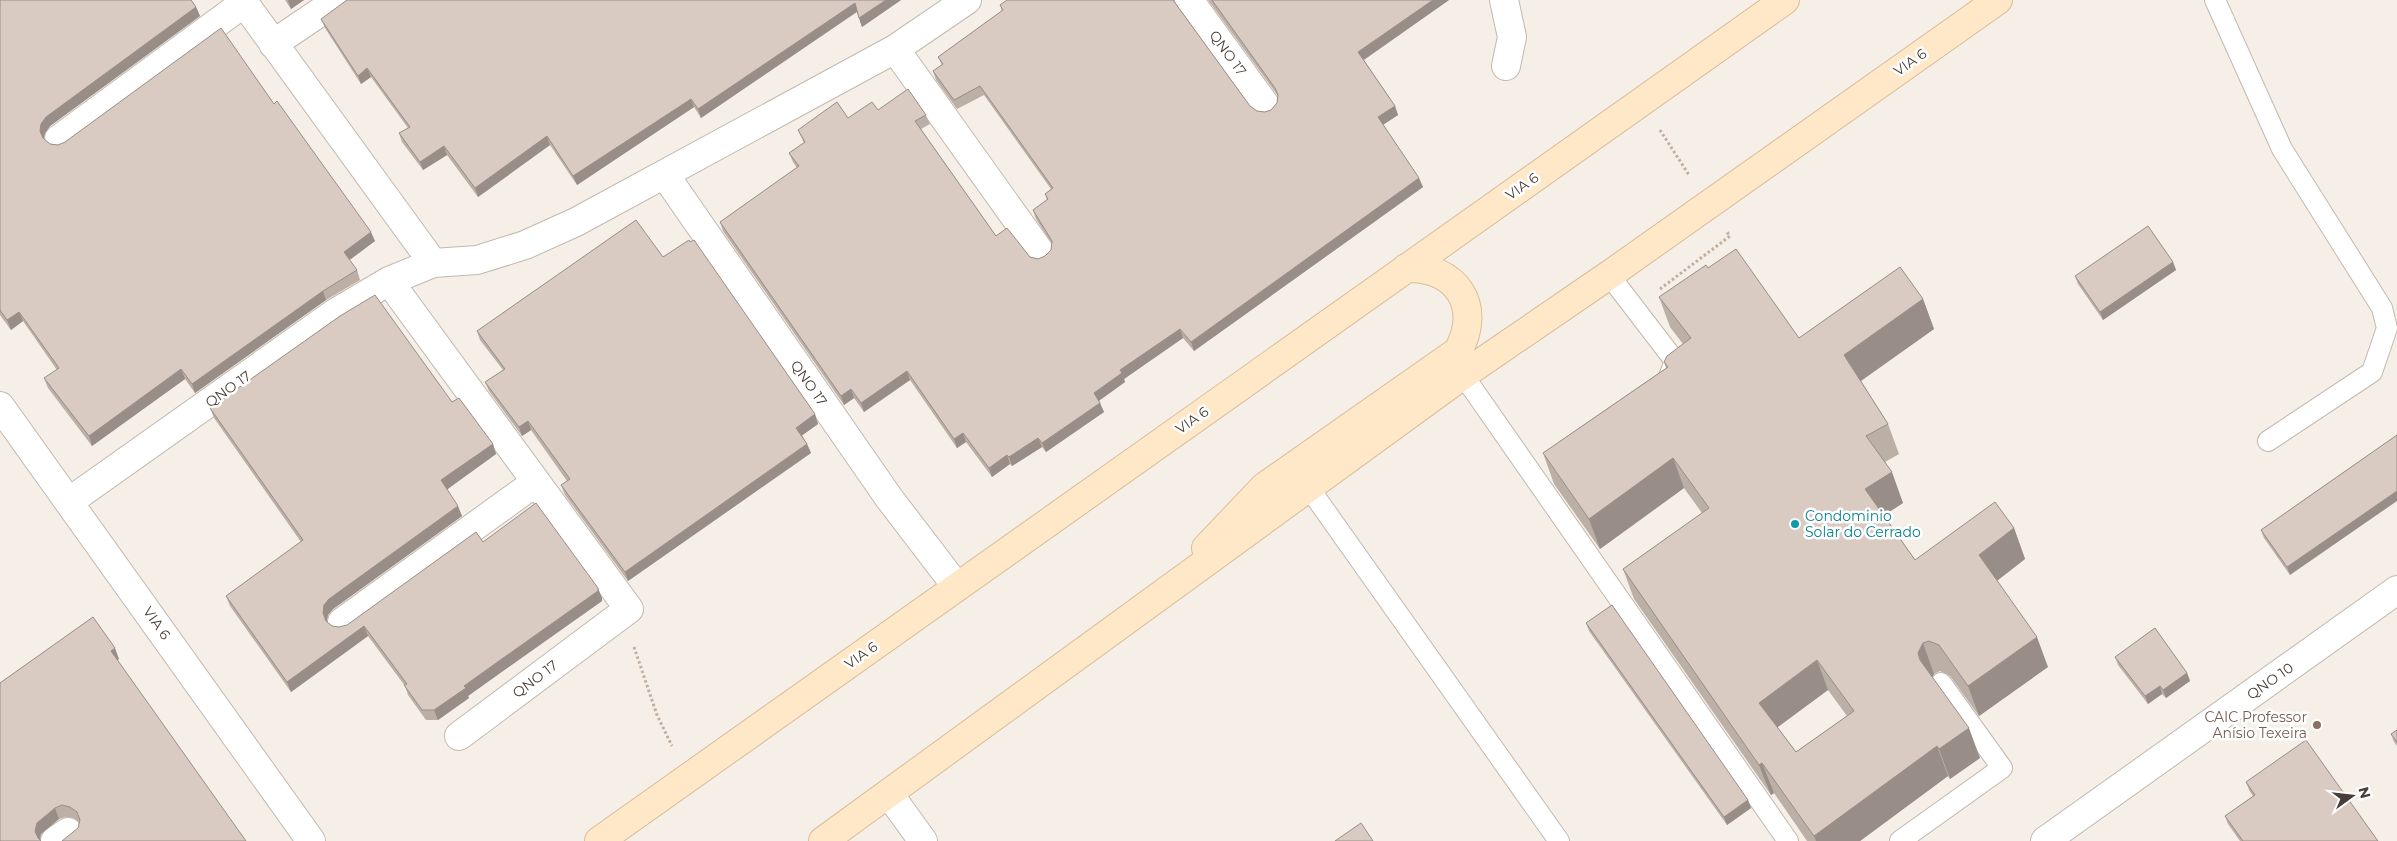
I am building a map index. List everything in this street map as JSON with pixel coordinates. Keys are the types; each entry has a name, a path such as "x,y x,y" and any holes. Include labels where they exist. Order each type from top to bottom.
{"main road":[{"name":"VIA 6","path":"598,841 1785,0"},
{"name":"VIA 6","path":"823,841 1463,375 1609,275 1998,0"},
{"path":"1158,598 1264,487 1458,350 1465,338 1468,325 1468,311 1463,298 1454,284 1440,273 1424,268 1406,268"}],"street":[{"path":"273,44 338,0"},
{"name":"QNO 17","path":"70,501 335,313 389,281 433,263 476,260 525,245 576,222 895,49 967,0"},
{"name":"QNO 17","path":"1189,0 1266,106"},
{"path":"1504,0 1512,37 1506,66"},
{"path":"59,139 243,2 433,263"},
{"path":"895,49 1040,252"},
{"name":"QNO 17","path":"665,175 889,498 956,587"},
{"path":"389,281 629,609"},
{"name":"VIA 6","path":"0,406 70,501 311,841"},
{"path":"342,622 536,482"},
{"name":"QNO 10","path":"2045,841 2397,590"},
{"name":"QNO 17","path":"459,736 629,609"},
{"path":"889,794 923,841"}],"lane":[{"path":"2215,0 2282,149 2382,308 2387,328 2372,372 2268,442"},
{"path":"1609,275 1675,361 1662,394"},
{"path":"1463,375 1544,475 1788,841"},
{"path":"1309,488 1559,841"},
{"path":"1900,841 2002,768 1941,683"}],"path":[{"path":"1642,103 1730,236 1659,288 1664,296"},
{"path":"629,609 633,642 643,678 657,714 688,778"}],"building":[{"path":"0,0 191,0 196,7 46,117 41,124 40,131 43,138 50,144 58,145 65,142 221,28 274,104 277,101 371,232 344,252 357,270 323,291 192,384 181,369 89,436 44,378 59,368 19,312 7,320 0,310"},
{"path":"347,0 886,0 859,18 855,3 698,109 691,99 573,176 547,136 475,188 444,146 420,162 399,133 410,127 367,68 358,76 321,19"},
{"path":"1007,0 1173,0 1250,106 1257,111 1265,112 1271,110 1277,103 1278,95 1275,88 1212,0 1433,0 1358,52 1395,106 1378,117 1419,178 1191,342 1180,329 1120,370 1122,373 1094,393 1100,403 1042,443 1038,438 1009,457 1007,455 989,468 963,433 954,439 907,371 861,403 851,389 841,396 720,222 799,166 789,153 805,142 798,130 837,102 848,118 872,102 878,110 908,89 926,115 915,121 996,236 1007,228 1030,257 1038,259 1045,256 1051,250 1052,241 1033,210 1048,199 1045,194 1053,188 980,86 954,100 933,71 943,64 938,57 1003,10 1000,5"},
{"path":"636,220 663,257 689,240 690,242 694,240 815,414 796,428 807,444 625,572 561,485 570,479 528,421 519,427 485,382 505,369 477,331"},
{"path":"2148,226 2173,262 2100,312 2075,276"},
{"path":"1736,249 1799,338 1900,267 1923,299 1844,355 1888,424 1866,436 1892,472 1865,489 1915,560 1995,502 2014,528 1979,555 2037,637 1968,686 1939,645 1929,641 1923,643 1918,653 1920,660 1969,728 1939,749 1937,746 1814,836 1762,763 1759,765 1623,569 1709,508 1673,458 1589,519 1543,453 1668,367 1664,362 1667,356 1691,338 1659,297 1706,265 1708,268","holes":["1817,660 1854,711 1796,752 1759,703"]},
{"path":"375,295 452,402 459,398 493,444 441,480 458,506 329,599 324,605 323,613 326,621 332,626 347,625 476,532 483,542 536,503 598,588 598,591 464,686 466,688 434,710 422,710 404,685 407,684 364,626 287,682 226,596 303,540 210,408 340,316"},
{"path":"2397,435 2397,491 2287,567 2261,530"},
{"path":"1612,605 1748,800 1724,817 1586,623"},
{"path":"93,617 115,648 111,651 246,841 62,841 78,828 80,820 77,812 70,807 62,805 55,808 37,823 35,831 41,841 0,841 0,683"},
{"path":"2155,628 2187,673 2163,690 2160,686 2145,696 2115,657"},
{"path":"2397,730 2397,742 2391,734"},
{"path":"2306,740 2378,841 2243,841 2225,816 2255,795 2246,782"},
{"path":"1361,823 1373,841 1335,841"}],"place":[{"name":"Condominio Solar do Cerrado","path":"1795,524"},
{"name":"CAIC Professor Anísio Texeira","path":"2317,725"}]}
